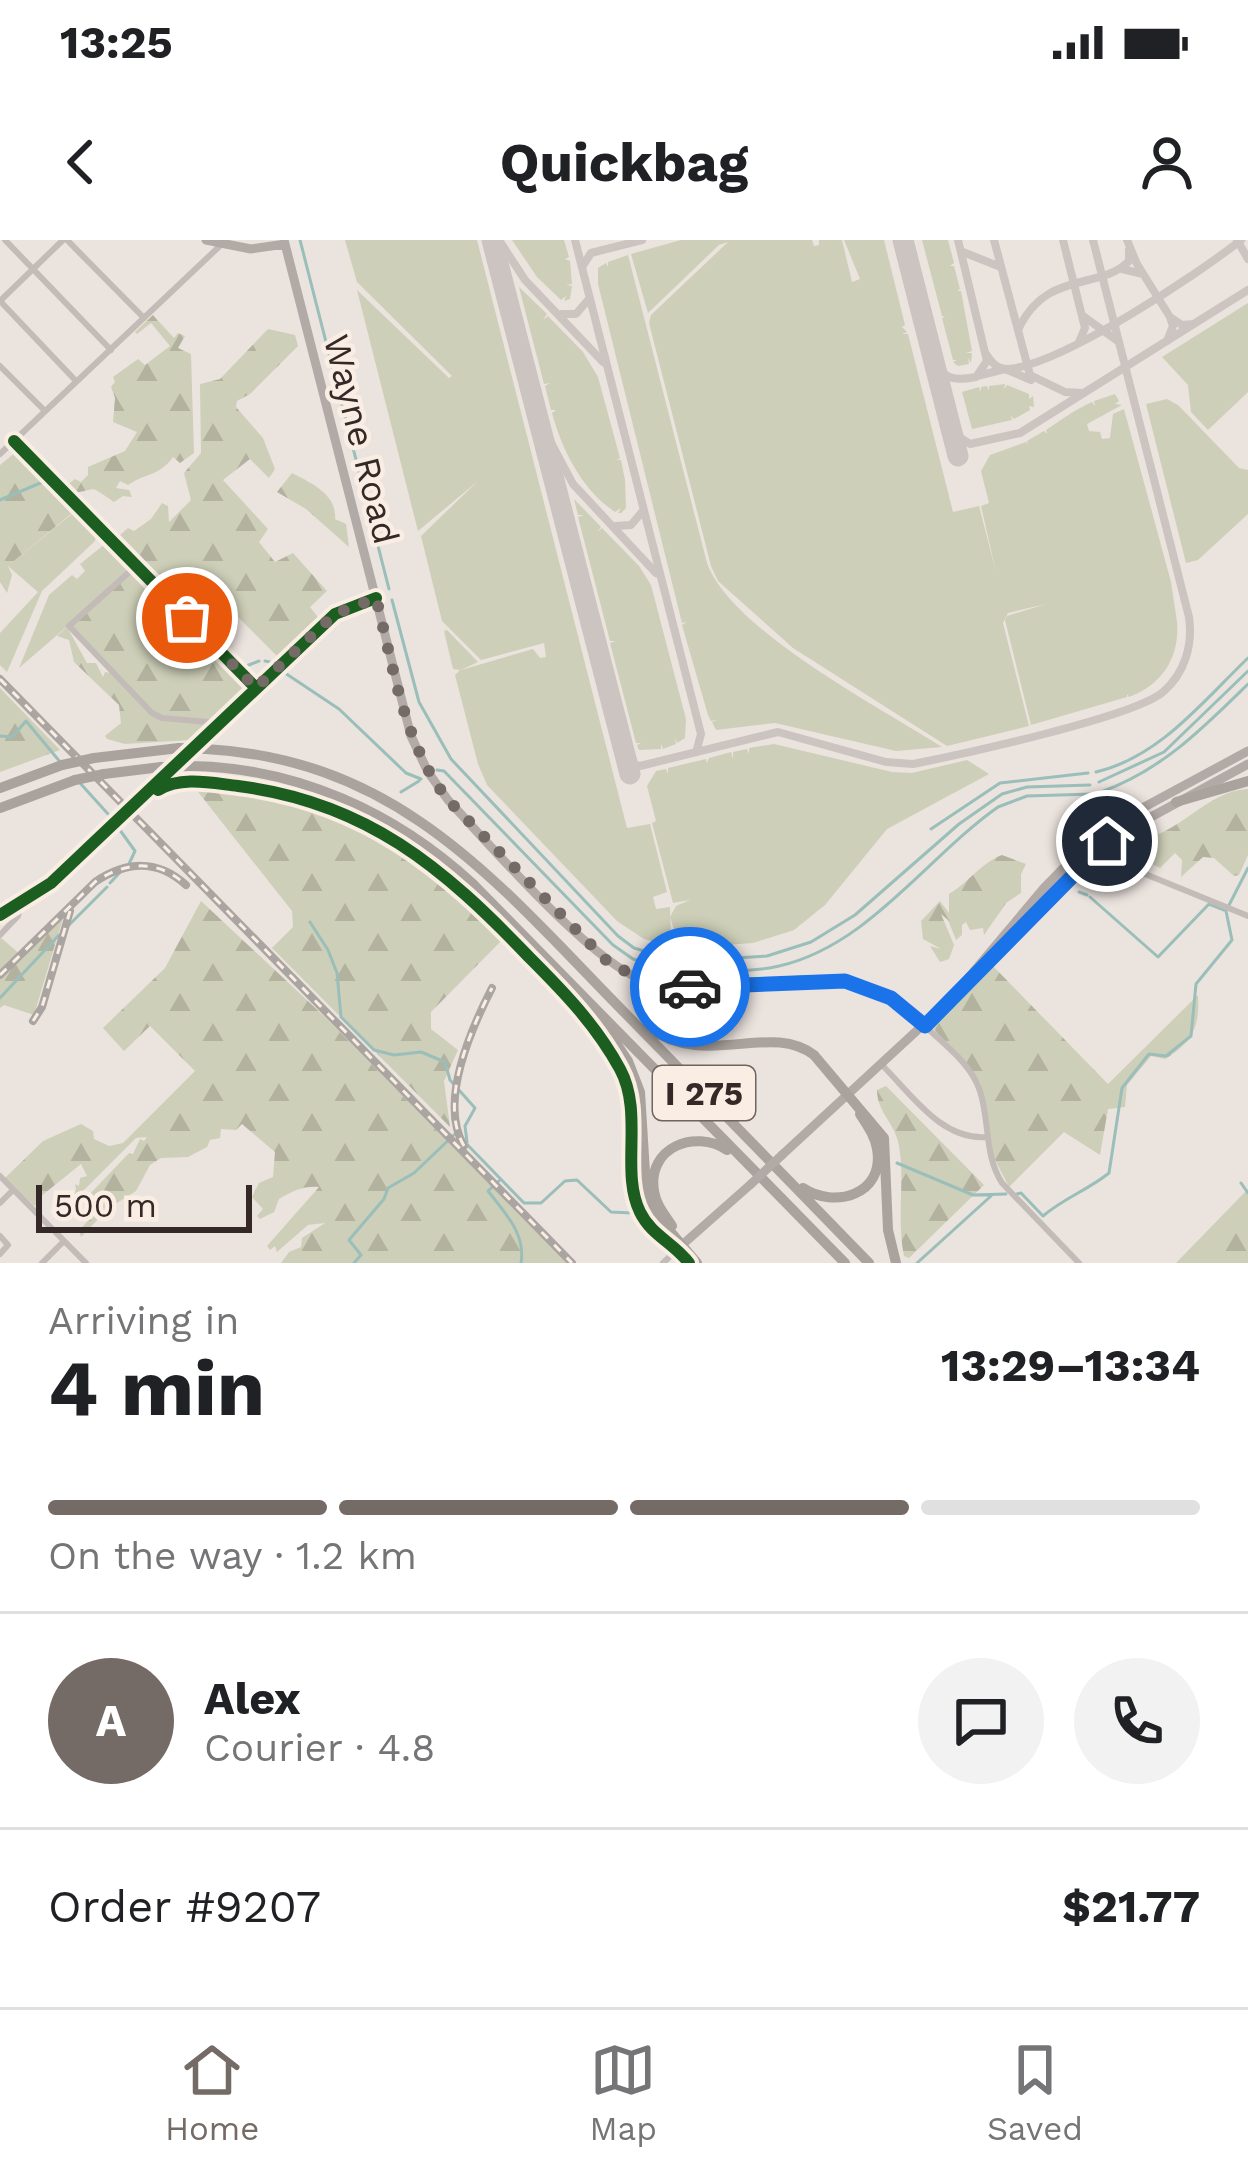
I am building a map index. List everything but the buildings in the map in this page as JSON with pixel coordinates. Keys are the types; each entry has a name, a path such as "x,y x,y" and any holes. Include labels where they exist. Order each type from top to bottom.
{"highway":[{"name":"I 275","path":"0,788 62,765 179,748 293,763 389,801 462,850 869,1263"},
{"name":"I 275","path":"0,808 75,780 189,766 282,778 326,791 380,816 448,862 845,1263"},
{"path":"1176,802 1248,781"},
{"path":"538,924 655,1033 706,1049 783,1042 814,1055 878,1127 886,1145 888,1230 896,1263"},
{"path":"526,938 606,1027 628,1060 644,1110 645,1199 697,1263"},
{"path":"733,1122 802,1188 823,1198 845,1198 865,1187 878,1160 872,1134 848,1096"},
{"path":"682,1245 658,1204 653,1178 662,1157 692,1140 711,1141 731,1153 800,1217"}],"main road":[{"name":"Wayne Road","path":"206,240 250,249 285,242 411,736 428,772 456,808 604,958 641,980 672,986 855,982 891,998 925,1026"},
{"path":"682,1245 925,1026 1085,846 1248,751"},
{"path":"1048,892 1144,813 1176,802 1248,764"}],"street":[{"path":"5,240 111,350"},
{"path":"77,382 0,301 33,269 65,240 144,318"},
{"path":"0,454 224,242"},
{"path":"0,366 45,412"},
{"path":"0,433 256,688"},
{"path":"136,566 69,626 152,713 220,723"},
{"path":"0,915 51,883 335,614 376,598"},
{"path":"1093,853 1248,916"},
{"path":"0,935 18,916 21,905"},
{"path":"925,1026 968,1068 979,1088 994,1168 1002,1183 1079,1263"},
{"path":"882,1065 949,1130 967,1138 987,1137"},
{"path":"0,1176 86,1263"},
{"path":"0,1203 14,1190"},
{"path":"0,1236 8,1244 0,1254"},
{"path":"42,1263 64,1241"},
{"path":"662,1263 682,1245"}],"green space":[{"path":"345,240 477,240 627,828 650,824 667,892 653,897 656,909 670,907 671,947 644,939 617,921 487,785 455,675 460,670 453,669 444,631 478,662 461,670 533,649 540,658 546,657 544,643 481,660 442,621 421,536 478,481 418,531 357,290 452,376 357,282"},
{"path":"512,240 564,240 569,257 565,259 570,261 572,284 566,285 572,286 570,299 561,300 537,277"},
{"path":"681,240 812,240 814,246 819,240 842,240 852,282 860,279 844,240 884,240 902,327 907,332 902,334 908,334 953,512 979,506 996,572 981,506 989,503 981,471 990,455 1028,445 1027,441 1044,431 1047,434 1046,430 1073,412 1115,394 1119,401 1115,404 1122,405 1087,424 1102,439 1110,438 1113,414 1124,409 1171,582 1177,622 1172,658 1159,677 1129,697 1031,725 1005,620 1046,604 1008,613 1003,623 1029,726 947,746 793,648 718,581 649,323 651,315 728,242 719,245 648,313 631,254"},
{"path":"922,240 948,240 972,351 966,353 972,353 969,364 953,362 957,360 953,360"},
{"path":"628,255 707,563 721,589 745,615 811,666 942,747 896,751 775,723 716,730 712,722 717,720 711,721 708,715 682,625 687,622 682,623 598,284 598,268"},
{"path":"519,287 547,314 543,320 548,316 583,352 598,377 625,480 626,508 621,513 621,508 615,512 603,503 583,481 561,441 552,413 556,410 551,410 545,386 550,383 544,384"},
{"path":"1248,303 1248,392 1208,430 1191,412 1188,385 1162,357"},
{"path":"153,315 174,338 178,333 185,336 178,348 191,354 194,453 180,463 173,457 158,471 128,485 120,481 116,488 129,490 132,497 114,502 93,489 72,493 64,487 75,479 81,482 88,467 125,451 137,432 113,422 111,387 113,377 138,359 145,365 170,346 151,323 135,332"},
{"path":"268,329 295,335 298,346 236,407 263,438 275,469 269,478 250,459 223,480 268,529 259,542 275,562 293,553 327,591 310,607 320,620 283,658 213,592 190,613 132,558 119,536 151,519 162,503 168,506 169,522 191,500 184,473 201,453 200,384 220,379"},
{"path":"1005,384 1004,389 1007,385 1029,394 1029,399 1033,396 1034,407 1014,419 1011,416 1012,420 972,429 962,392 979,387 981,392 987,386 989,391 989,386"},
{"path":"1167,399 1239,468 1248,470 1248,514 1198,560 1186,563 1146,404"},
{"path":"16,452 104,538 100,541 72,513 8,566 12,575 7,593 0,582 0,465"},
{"path":"292,473 327,496 335,519 346,524 349,547 306,509 277,492"},
{"path":"574,499 601,527 597,532 602,528 651,585 686,719 685,738 677,743 675,737 676,744 639,750 641,743 636,743 610,643 616,641 610,641 578,517 584,515 578,515"},
{"path":"73,513 96,536 95,541 42,591 7,672 0,665 0,633 38,592 8,566"},
{"path":"105,544 130,572 19,668 49,595 72,575 77,579 85,571 80,564"},
{"path":"133,570 250,686 191,740 125,744 107,739 121,723 119,705 74,662 69,640 57,636 67,627 87,663 96,663 103,677 111,673 72,625"},
{"path":"0,688 60,750 0,772"},
{"path":"774,744 892,772 912,773 967,760 989,774 887,829 825,905 794,930 753,943 680,948 670,917 676,906 690,900 673,903 647,786 656,771 666,769 668,774 668,768 706,759 707,763 709,758 731,752 733,759 733,752 747,749 749,754 749,748"},
{"path":"191,783 292,798 361,825 422,863 505,937 431,1012 431,1029 458,1050 444,1081 450,1127 272,948 293,927 292,911"},
{"path":"1248,789 1248,855 1239,875 1234,876 1214,858 1203,857 1181,877 1182,860 1175,853 1160,868 1136,856 1146,838 1220,796"},
{"path":"1002,855 1026,864 1021,893 1006,903 984,935 983,928 970,930 966,922 956,940 941,914 954,945 949,959 940,962 930,946 941,949 923,939 921,921 940,901 949,913 949,894"},
{"path":"201,901 325,1017 567,1263 281,1263 301,1247 302,1238 325,1223 308,1225 277,1252 275,1246 270,1250 267,1246 319,1187 284,1196 274,1212 260,1219 257,1216 263,1209 252,1197 259,1183 273,1177 275,1152 242,1124 236,1130 221,1129 220,1138 188,1157 161,1158 150,1165 136,1191 109,1208 81,1237 79,1231 97,1210 96,1202 89,1204 86,1198 147,1137 136,1138 71,1203 68,1199 75,1184 79,1186 80,1178 87,1176 81,1164 40,1197 40,1206 5,1178 43,1141 81,1124 93,1131 94,1139 109,1146 123,1143 195,1071 150,1026 124,1051 103,1028 165,968"},
{"path":"63,918 34,1015 4,1005 0,1008 0,937 22,956"},
{"path":"991,964 1108,1084 1198,995 1198,1016 1188,1039 1165,1059 1151,1056 1127,1085 1125,1107 1108,1109 1100,1155 1064,1132 1009,1187 992,1154 980,1082 932,1027"},
{"path":"886,1086 984,1185 909,1258 904,1256 902,1242 898,1141 877,1090"},
{"path":"1248,1189 1248,1263 1176,1263"}],"waterway":[{"path":"300,240 389,589"},
{"path":"0,500 45,481 111,547"},
{"path":"114,550 129,567"},
{"path":"134,572 231,672 236,670"},
{"path":"392,600 419,702 451,759 618,936 634,948 670,959"},
{"path":"1096,772 1119,765 1160,741 1248,658"},
{"path":"244,667 259,661"},
{"path":"265,661 270,662"},
{"path":"255,682 274,665"},
{"path":"282,671 339,709 406,773 421,779"},
{"path":"1099,782 1164,752 1248,671"},
{"path":"1101,792 1162,760 1248,684"},
{"path":"216,719 250,687"},
{"path":"0,736 12,737 26,721 61,763"},
{"path":"193,744 210,724"},
{"path":"437,770 444,771 613,945 633,959 674,971"},
{"path":"931,829 1000,783 1088,773"},
{"path":"401,792 419,781"},
{"path":"80,783 108,814"},
{"path":"126,806 150,784"},
{"path":"684,961 767,956 811,942 855,915 959,824 1002,794 1027,787 1090,785"},
{"path":"685,972 768,968 811,955 869,920 998,807 1027,796 1092,794"},
{"path":"119,812 123,809"},
{"path":"112,819 116,816"},
{"path":"117,826 135,851 128,866"},
{"path":"110,883 125,867"},
{"path":"1017,1194 1043,1216 1109,1173 1122,1088 1149,1054 1166,1056 1191,1036 1196,984 1232,940 1226,911 1248,868"},
{"path":"62,932 107,887"},
{"path":"1079,892 1087,895"},
{"path":"1090,897 1158,957 1209,904 1224,910"},
{"path":"310,922 337,973 341,1017 374,1050 394,1055 421,1052 445,1062 450,1080 475,1108 465,1126 467,1142"},
{"path":"0,998 59,935"},
{"path":"354,1263 361,1255 349,1240 388,1188 414,1173 456,1133 524,1203 541,1203 565,1181 577,1180 611,1212 632,1213 660,1244 669,1244"},
{"path":"897,1163 973,1195 1006,1194"},
{"path":"500,1180 488,1191 517,1233 521,1263"},
{"path":"1241,1183 1248,1193"},
{"path":"917,1263 991,1196"},
{"path":"679,1263 685,1263"}],"taxiway":[{"path":"499,240 525,280 603,362"},
{"path":"575,240 701,734 697,749"},
{"path":"582,267 591,253 642,240"},
{"path":"934,363 947,376 963,379 976,377 987,361 958,240"},
{"path":"994,240 1030,375 1065,392 1081,393"},
{"path":"1063,240 1085,328 1079,342"},
{"path":"625,755 631,764 640,766 778,732 886,762 913,764 1118,713 1146,702 1171,684 1186,658 1189,617 1093,240"},
{"path":"1127,240 1170,317"},
{"path":"1237,240 1248,259"},
{"path":"986,354 995,365 1008,369 1061,352 1162,295 1241,240"},
{"path":"1018,330 1043,298 1117,270 1129,261 1129,250"},
{"path":"963,252 998,266"},
{"path":"1122,269 1143,274"},
{"path":"948,420 955,434 970,444 1020,433 1248,290"},
{"path":"562,314 576,314 588,300"},
{"path":"1083,316 1119,342"},
{"path":"1167,341 1173,326 1170,317 1182,325 1193,324"},
{"path":"977,376 1005,369 1031,380"},
{"path":"538,418 573,484 656,573"},
{"path":"616,526 631,525 642,512"}],"runway":[{"path":"492,240 630,774"},
{"path":"903,240 958,456"}],"railway":[{"path":"0,679 572,1263"},
{"path":"0,975 107,875 130,867 153,867 186,885"},
{"path":"33,1021 42,1007 70,911"},
{"path":"464,1146 454,1109 456,1087 467,1044 492,988"}],"cycle path":[{"path":"14,441 256,688"},
{"path":"0,915 51,883 335,614 376,598"},
{"path":"158,790 177,783 207,782 284,794 325,807 399,844 465,895 567,996 611,1053 630,1104 634,1196 650,1227 689,1263"}],"way so far":[{"path":"187,618 256,688 335,614 376,598 411,736 448,800 609,963 648,982 690,987"}],"route":[{"path":"690,987 845,981 891,998 925,1026 1107,841"}]}
